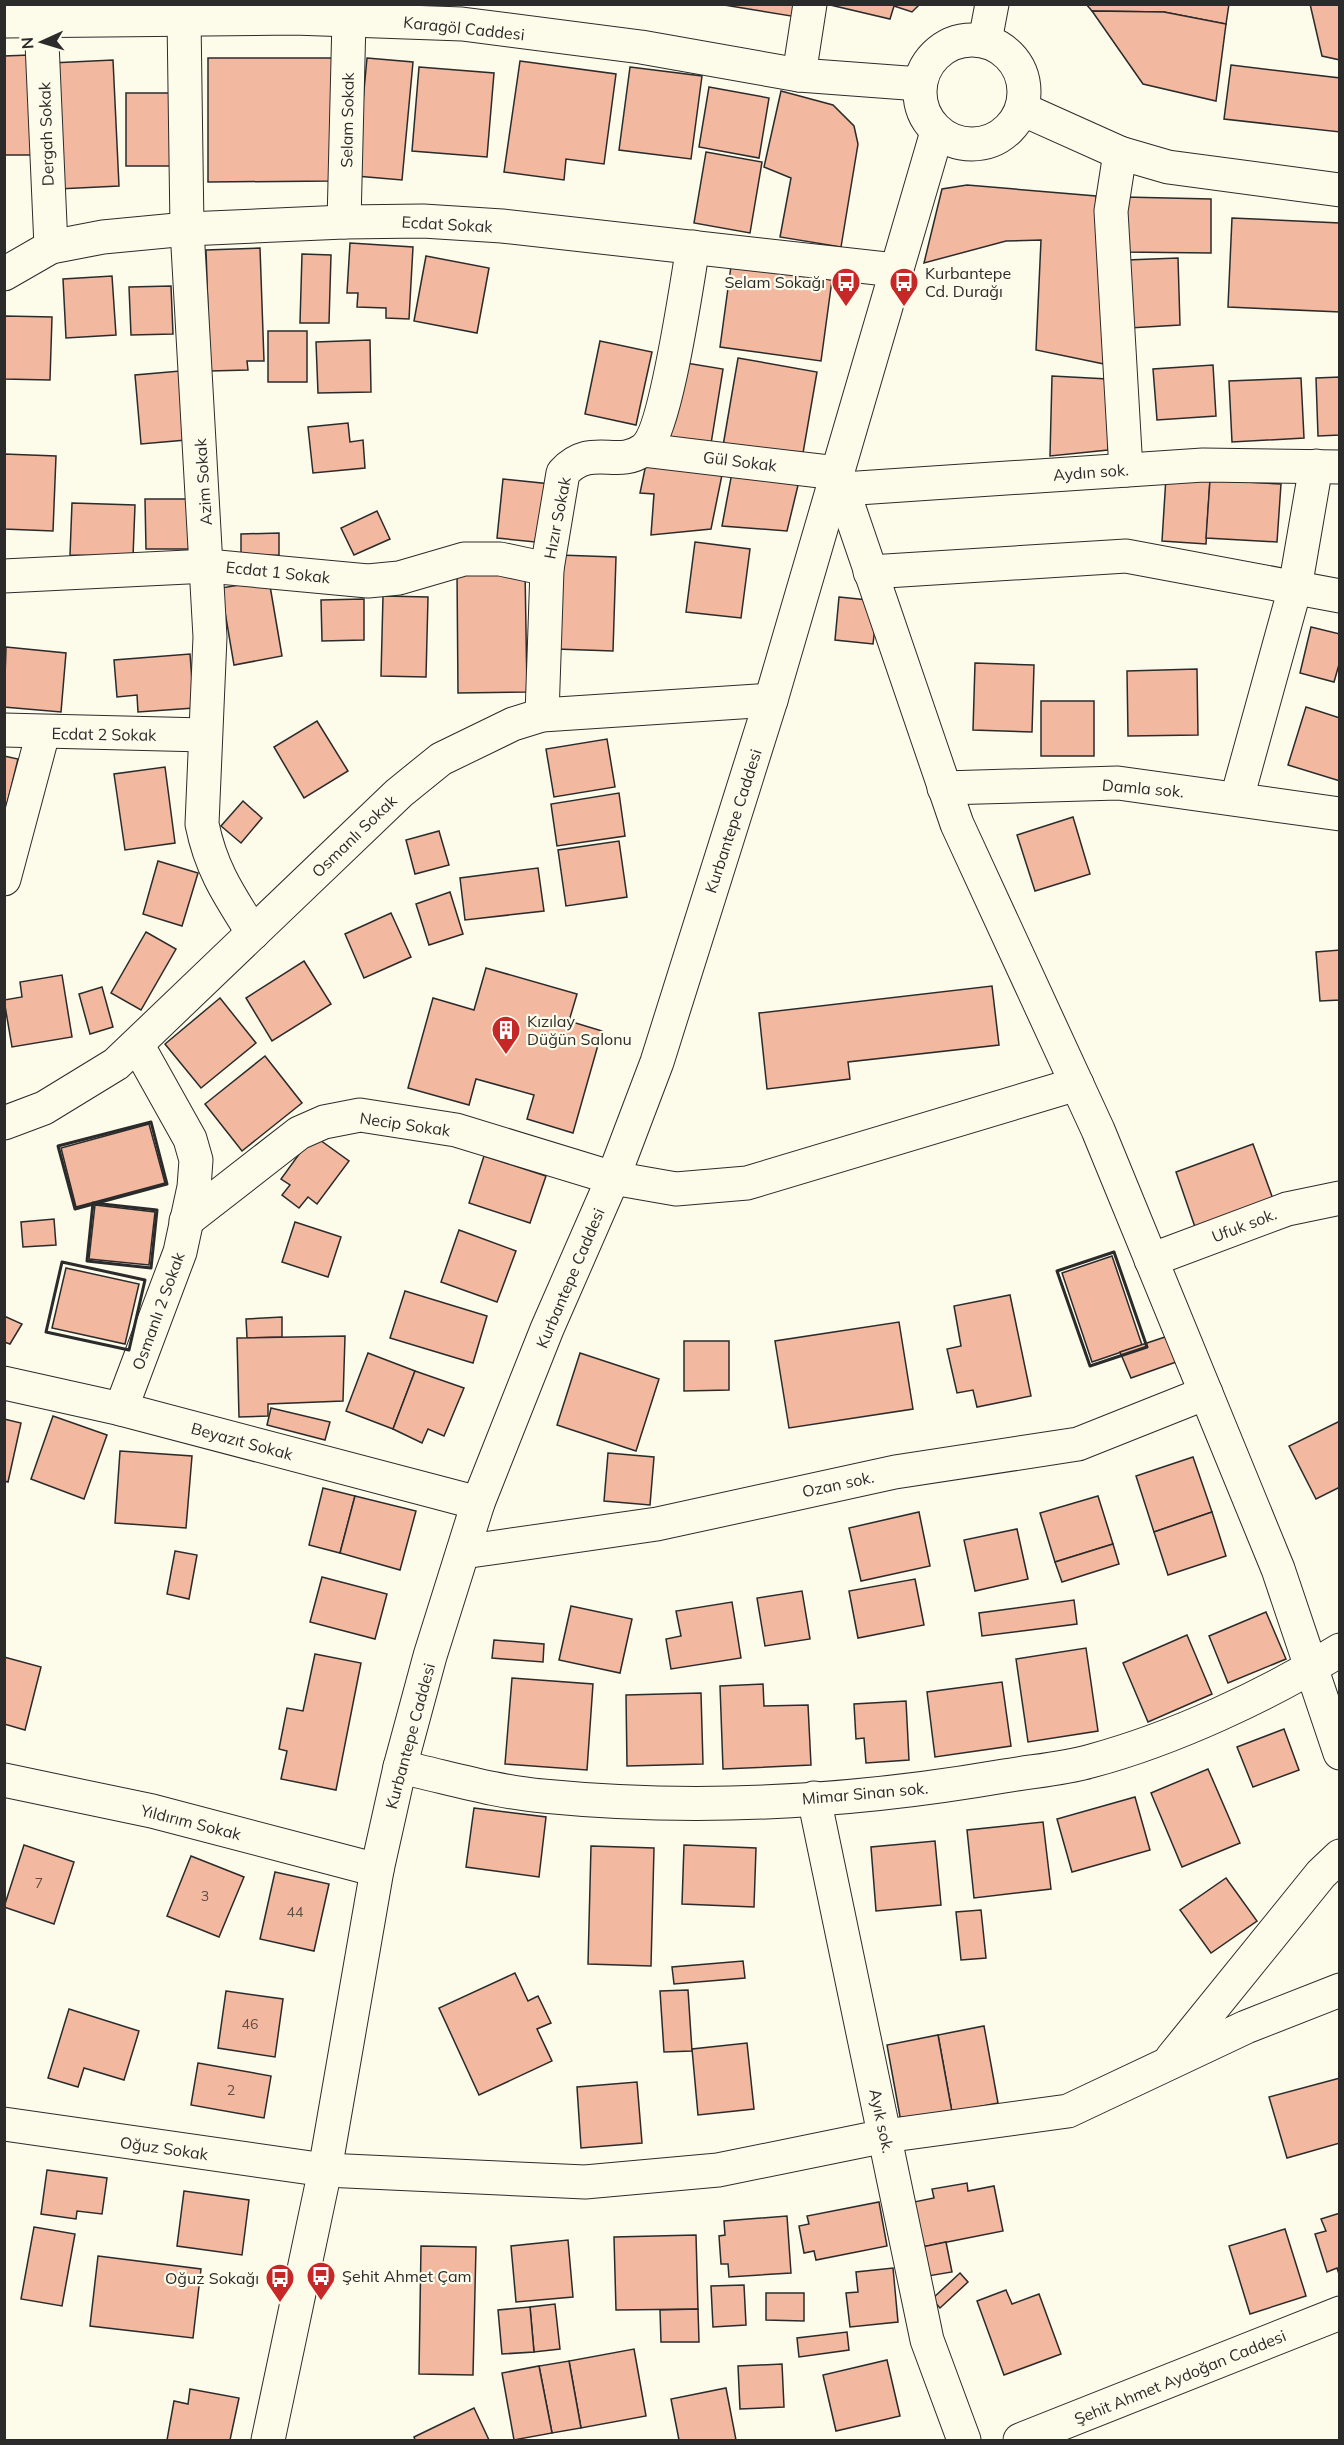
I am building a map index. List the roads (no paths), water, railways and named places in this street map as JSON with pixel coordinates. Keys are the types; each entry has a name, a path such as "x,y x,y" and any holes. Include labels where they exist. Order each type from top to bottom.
{"street":[{"path":"800,75 810,4"},
{"path":"984,41 992,4"},
{"name":"Karagöl Caddesi","path":"4,21 184,18 294,11 349,19 462,14 800,75 920,84"},
{"name":"Azim Sokak","path":"184,18 187,229 208,566 210,637 204,735 202,824 208,853 222,885 253,933"},
{"name":"Selam Sokak","path":"344,222 349,19"},
{"name":"Dergah Sokak","path":"41,20 51,247"},
{"path":"967,39 984,41 1000,48 1013,59 1021,74 1024,92 1022,109 1014,124 1001,136 985,143 969,145 952,141 937,132 926,118 920,102 920,84 925,68 936,54 950,44 967,39"},
{"path":"1022,109 1120,153 1168,166 1340,190"},
{"name":"Kurbantepe Caddesi","path":"268,2440 325,2170 377,1870 400,1767 478,1503 547,1329 613,1178 657,1062 840,481 895,270 937,132"},
{"path":"1120,153 1111,211 1126,470"},
{"name":"Ecdat Sokak","path":"4,274 51,247 103,237 187,229 423,221 502,226 895,270"},
{"path":"644,450 657,428 681,320 693,247"},
{"name":"Gül Sokak","path":"644,450 840,481"},
{"name":"Hızır Sokak","path":"542,716 543,630 547,569 563,473 574,461 592,456 624,457 644,450"},
{"name":"Aydın sok.","path":"840,481 1203,465 1328,467"},
{"path":"1237,798 1328,467"},
{"path":"840,481 957,824 1077,1084 1206,1393 1278,1569 1340,1753"},
{"path":"870,572 1126,556 1340,596"},
{"name":"Ecdat 1 Sokak","path":"4,576 208,566 368,581 399,578 464,560 500,559 547,569"},
{"name":"Osmanlı Sokak","path":"4,1123 44,1108 116,1064 138,1046 399,793 441,759 513,723 542,716 771,700"},
{"name":"Ecdat 2 Sokak","path":"4,730 43,733 204,735"},
{"path":"4,879 43,733"},
{"name":"Damla sok.","path":"944,788 1118,783 1340,813"},
{"name":"Osmanlı 2 Sokak","path":"121,1409 169,1285 194,1187 196,1160 190,1138 138,1046"},
{"name":"Necip Sokak","path":"186,1221 299,1133 324,1122 360,1115 456,1130 613,1178 676,1189 747,1183 1077,1084"},
{"name":"Ufuk sok.","path":"1151,1260 1287,1209 1340,1198"},
{"name":"Beyazıt Sokak","path":"4,1383 121,1409 478,1503"},
{"name":"Ozan sok.","path":"463,1552 657,1524 895,1472 1077,1444 1206,1393"},
{"name":"Mimar Sinan sok.","path":"400,1767 541,1796 677,1804 814,1798 949,1786 1090,1761 1187,1728 1311,1668 1340,1650"},
{"name":"Yıldırım Sokak","path":"4,1780 152,1811 377,1870"},
{"name":"Ayık sok.","path":"814,1798 927,2340 964,2440"},
{"path":"1167,2064 1321,1874 1340,1856"},
{"name":"Oğuz Sokak","path":"4,2124 325,2170 585,2182 718,2170 885,2136 1068,2111 1246,2027 1340,1990"},
{"name":"Şehit Ahmet Aydoğan Caddesi","path":"1020,2440 1340,2313"}],"place":[{"name":"Selam Sokağı","path":"846,308"},
{"name":"Kurbantepe Cd. Durağı","path":"904,308"},
{"name":"Kızılay Düğün Salonu","path":"506,1056"},
{"name":"Şehit Ahmet Çam","path":"321,2302"},
{"name":"Oğuz Sokağı","path":"280,2304"}]}
